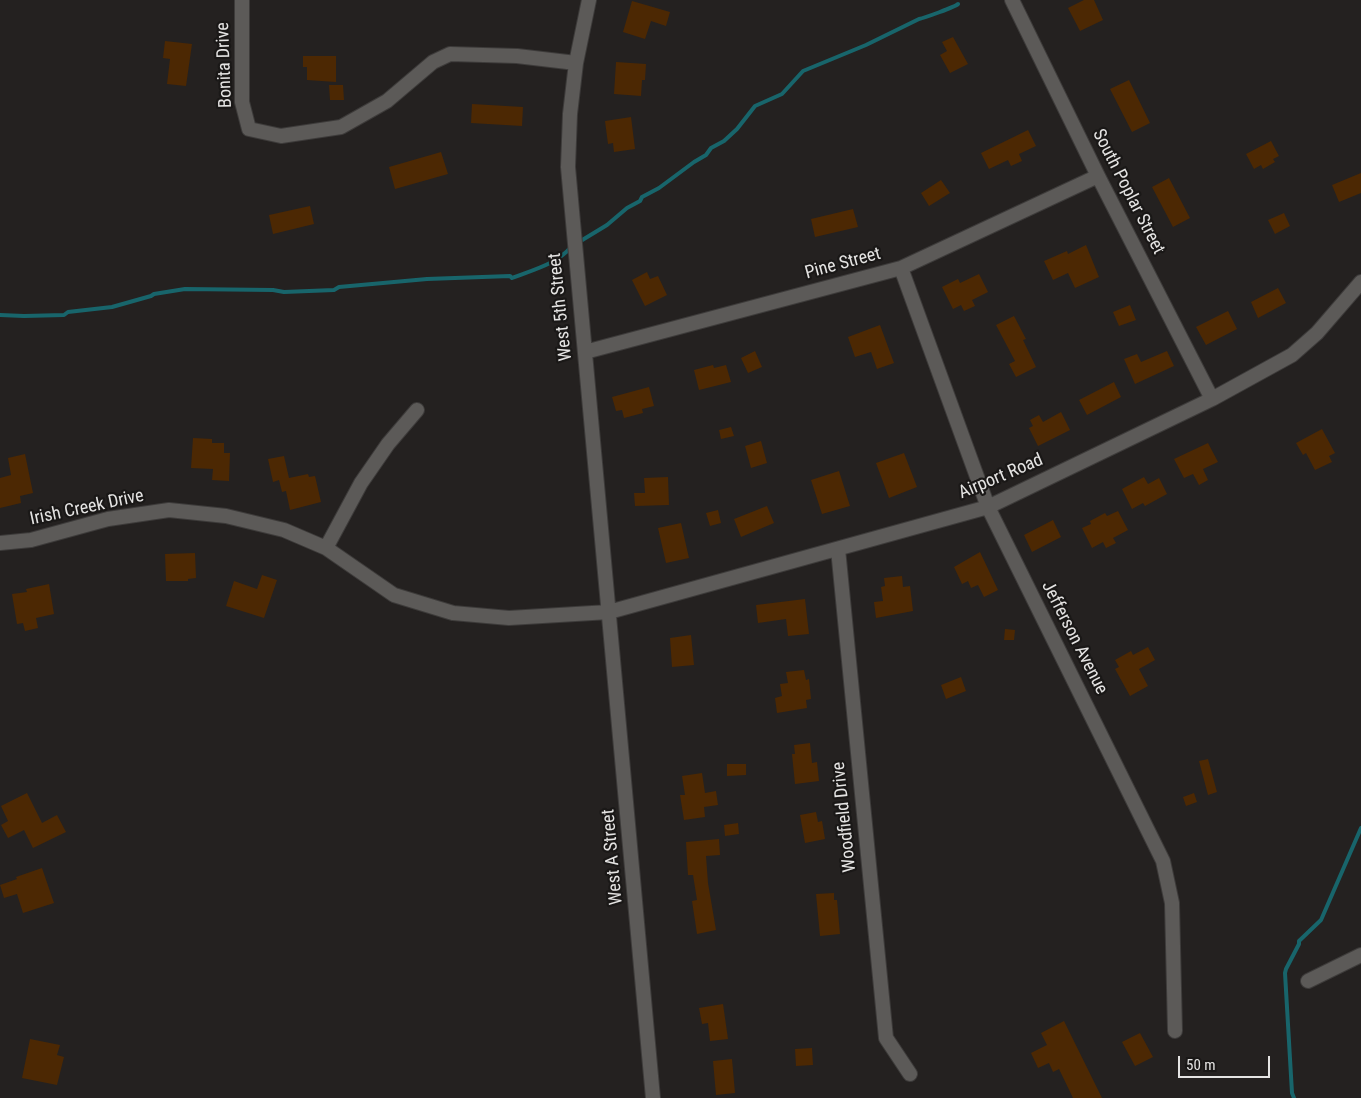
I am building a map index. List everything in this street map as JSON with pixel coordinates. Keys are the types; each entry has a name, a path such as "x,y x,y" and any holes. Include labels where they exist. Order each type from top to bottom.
{"street":[{"name":"Bonita Drive","path":"242,0 242,102 248,129 281,136 340,127 387,101 433,62 450,54 517,56 576,63"},
{"name":"West 5th Street","path":"589,0 576,63 570,114 568,167 576,271 609,612"},
{"name":"South Poplar Street","path":"1012,0 1098,176 1212,399"},
{"name":"Pine Street","path":"585,352 901,268 1098,176"},
{"name":"Jefferson Avenue","path":"901,268 988,507 1164,861 1172,903 1175,1031"},
{"name":"Airport Road","path":"609,612 988,507 1212,399 1292,355 1316,332 1361,282"},
{"path":"326,548 361,483 388,444 417,410"},
{"name":"Irish Creek Drive","path":"0,543 31,540 108,519 169,510 226,516 284,530 326,548 394,596 453,613 509,618 609,612"},
{"name":"Woodfield Drive","path":"838,549 886,1038 910,1074"},
{"name":"West A Street","path":"609,612 654,1098"},
{"path":"1308,981 1361,955"}],"building":[{"path":"1084,0 1094,0 1103,20 1080,31 1068,8"},
{"path":"632,1 670,12 666,26 651,21 645,39 623,32"},
{"path":"953,37 968,64 950,73 940,55 947,51 942,42"},
{"path":"165,41 192,44 186,86 167,84 170,59 163,58"},
{"path":"303,56 336,56 336,82 307,80 307,67 303,67"},
{"path":"616,62 646,64 641,96 614,94"},
{"path":"1129,80 1150,123 1132,132 1110,89"},
{"path":"329,85 343,85 344,100 330,100"},
{"path":"472,104 523,107 522,126 471,123"},
{"path":"631,117 635,149 614,152 613,143 608,144 605,121"},
{"path":"1028,130 1036,146 1019,154 1022,161 1011,166 1008,160 989,169 981,153"},
{"path":"1271,141 1279,156 1273,159 1275,162 1263,169 1261,165 1254,169 1246,154"},
{"path":"441,152 448,174 395,189 389,167"},
{"path":"1361,173 1361,193 1339,202 1332,185"},
{"path":"1169,178 1190,218 1173,227 1152,187"},
{"path":"941,180 950,193 929,206 921,193"},
{"path":"310,206 314,224 273,234 269,215"},
{"path":"853,209 858,227 815,237 811,219"},
{"path":"1284,213 1290,226 1275,234 1268,220"},
{"path":"1086,245 1099,277 1075,288 1068,273 1053,280 1044,261 1067,251 1068,254"},
{"path":"647,272 650,279 658,276 667,295 645,306 632,280"},
{"path":"979,274 988,292 972,300 975,306 964,311 961,305 953,309 942,287 958,279 960,283"},
{"path":"1278,288 1286,303 1258,318 1251,302"},
{"path":"1130,305 1136,320 1119,326 1113,312"},
{"path":"1228,311 1237,329 1206,345 1196,327"},
{"path":"1014,316 1026,339 1023,340 1036,367 1016,377 1009,364 1015,361 996,325"},
{"path":"880,325 894,363 877,369 871,352 855,357 848,337"},
{"path":"755,351 762,367 748,373 741,358"},
{"path":"1167,351 1174,366 1135,384 1124,359 1137,354 1141,362"},
{"path":"713,365 714,368 726,365 731,382 699,390 694,370"},
{"path":"1114,382 1121,397 1087,415 1079,400"},
{"path":"649,387 654,406 642,409 643,413 624,418 622,410 616,411 612,397"},
{"path":"1061,412 1070,430 1038,446 1029,428 1033,426 1030,420 1039,415 1043,422"},
{"path":"731,427 734,436 721,439 719,430"},
{"path":"1322,429 1335,453 1329,456 1332,462 1315,470 1306,453 1303,455 1296,443"},
{"path":"193,438 212,439 212,443 224,443 224,453 230,453 229,481 212,480 213,469 191,468"},
{"path":"761,441 767,463 751,468 745,446"},
{"path":"1208,443 1218,462 1203,469 1208,480 1199,485 1193,474 1184,478 1174,459"},
{"path":"904,453 917,487 889,498 876,463"},
{"path":"25,454 33,493 20,496 21,503 0,508 0,478 11,475 8,458"},
{"path":"284,456 289,478 308,474 309,477 315,476 321,502 290,510 286,491 282,492 279,480 273,482 268,459"},
{"path":"839,471 850,506 822,514 811,480"},
{"path":"668,477 669,505 635,506 634,493 645,493 644,478"},
{"path":"1144,477 1148,484 1159,478 1167,494 1145,506 1143,503 1132,509 1122,489"},
{"path":"767,506 774,523 741,537 734,519"},
{"path":"718,510 721,523 710,526 706,513"},
{"path":"1118,511 1128,530 1113,538 1116,543 1106,548 1103,542 1092,548 1082,528 1091,524 1090,521 1105,513 1107,516"},
{"path":"1053,520 1061,537 1032,552 1024,535"},
{"path":"681,523 689,558 666,563 658,528"},
{"path":"980,552 998,590 984,597 978,585 971,588 968,581 962,584 954,567"},
{"path":"195,553 196,578 188,579 188,581 166,581 165,554"},
{"path":"262,575 277,580 264,618 226,606 234,581 257,589"},
{"path":"902,576 903,587 910,586 913,611 876,618 874,602 883,601 881,587 885,586 884,578"},
{"path":"49,584 54,614 36,618 38,628 25,631 23,623 17,624 12,594 27,592 26,589"},
{"path":"805,599 809,634 788,636 786,619 758,623 756,605"},
{"path":"1005,629 1015,630 1014,640 1004,640"},
{"path":"691,635 694,665 672,667 670,638"},
{"path":"1148,647 1155,660 1139,669 1148,686 1130,696 1115,669 1119,667 1115,660 1131,651 1133,655"},
{"path":"804,670 806,680 809,679 811,699 806,700 807,708 777,713 775,698 782,696 780,684 788,683 786,672"},
{"path":"961,677 966,691 946,699 941,685"},
{"path":"810,743 812,763 817,762 819,781 795,784 792,754 795,754 794,745"},
{"path":"1208,759 1217,792 1208,795 1199,761"},
{"path":"727,764 746,764 746,775 727,776"},
{"path":"702,773 705,793 716,791 718,805 704,807 705,817 684,820 680,795 685,795 682,776"},
{"path":"27,793 42,823 57,815 66,832 33,848 24,830 8,838 1,825 8,821 1,806"},
{"path":"1194,793 1197,802 1186,806 1183,797"},
{"path":"816,812 818,822 822,821 825,839 805,843 800,815"},
{"path":"738,823 739,834 725,836 724,825"},
{"path":"719,839 720,855 706,856 708,883 716,930 697,934 692,901 697,900 693,875 688,875 686,842"},
{"path":"42,868 54,903 23,913 17,894 4,898 0,885"},
{"path":"834,893 834,900 837,900 840,934 820,936 816,894"},
{"path":"723,1004 728,1039 710,1041 708,1023 702,1024 699,1008"},
{"path":"1064,1021 1102,1098 1073,1098 1059,1069 1053,1072 1049,1063 1038,1068 1031,1053 1047,1045 1041,1033"},
{"path":"1140,1033 1153,1057 1135,1066 1122,1042"},
{"path":"30,1039 60,1045 57,1055 64,1057 57,1085 22,1078"},
{"path":"812,1048 813,1065 796,1066 795,1049"},
{"path":"732,1059 735,1093 716,1095 713,1061"}],"waterway":[{"path":"579,242 607,225 627,208 640,201 642,197 659,188 706,155 711,148 724,141 737,129 755,106 782,94 803,71 866,45 919,19 958,4"},
{"path":"0,315 64,315 68,312 112,307 154,294 185,289 273,290 284,292 334,290 339,287 427,279 510,276 512,278 559,258 571,247"},
{"path":"1294,1098 1292,1093 1285,973 1299,941 1321,920 1361,828"}]}
